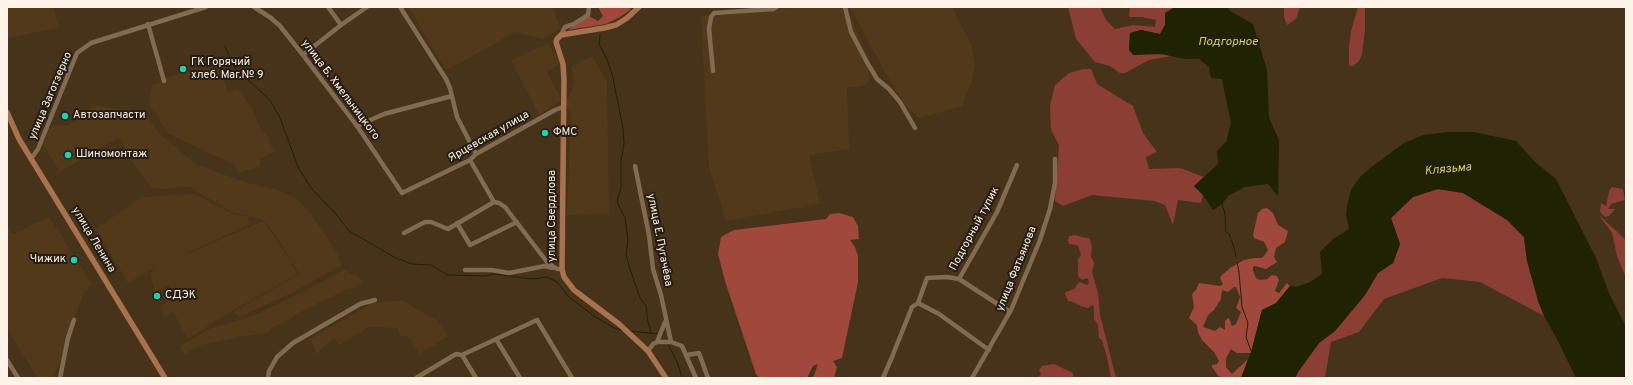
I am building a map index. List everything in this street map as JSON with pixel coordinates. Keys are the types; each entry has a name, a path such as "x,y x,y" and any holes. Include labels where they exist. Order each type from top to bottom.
{"main road":[{"path":"561,36 616,25 627,18 639,7"},
{"name":"улица Свердлова","path":"561,36 556,42 563,64 559,269 574,290 619,324 648,351 666,378"},
{"name":"улица Ленина","path":"7,112 19,139 165,378"}],"street":[{"name":"улица Заготзерно","path":"32,159 38,149 77,53 91,42 206,7"},
{"name":"улица Б. Хмельницкого","path":"254,7 280,26 357,126 402,193"},
{"path":"328,7 341,25"},
{"path":"303,55 367,7"},
{"path":"400,7 446,79 457,117 476,154"},
{"path":"561,36 565,27 574,24 588,15 589,7"},
{"path":"713,71 709,29 710,17 714,13 774,9 777,7"},
{"path":"845,7 851,32 868,64 877,79 889,89 900,102 916,128"},
{"path":"148,24 164,81"},
{"path":"357,126 384,114 452,96"},
{"name":"Ярцевская улица","path":"402,193 470,160 476,154 563,107"},
{"name":"улица Фатьянова","path":"972,378 1010,312 1040,240 1050,209 1055,184 1056,159"},
{"path":"470,160 494,202"},
{"name":"Подгорный тупик","path":"959,280 997,212 1017,165"},
{"name":"улица Е. Пугачёва","path":"635,166 649,234 653,269 661,295 665,322 671,342"},
{"path":"404,233 425,222 431,222 448,229 494,202 499,203 505,207 547,262 559,269"},
{"path":"457,223 470,245 517,222"},
{"path":"465,270 491,270 509,273 545,266 559,269"},
{"path":"883,378 912,307 918,303 927,278 947,277 959,280 1010,312"},
{"path":"268,378 269,371 278,357 294,343 356,306 375,300"},
{"path":"918,303 939,314 989,350"},
{"path":"60,378 68,338 74,320"},
{"path":"416,378 456,354 462,354 537,320 572,378"},
{"path":"657,342 665,322"},
{"path":"496,339 520,378"},
{"path":"648,351 653,344 657,342 671,342 682,346 696,378"},
{"path":"687,355 699,353 708,378"},
{"path":"462,354 476,378"},
{"path":"7,360 16,377"}],"shaded area":[{"path":"7,7 54,7 58,28 7,38"},
{"path":"409,7 552,7 561,28 543,39 514,32 447,70 438,58"},
{"path":"598,7 631,7 630,10 620,17 606,24 568,30 589,16 598,21 603,16"},
{"path":"803,7 847,7 866,55 870,81 862,86 847,88 849,149 809,155 820,204 726,221 709,169 701,16"},
{"path":"850,7 952,7 971,44 975,65 972,81 962,106 920,118 909,110 886,74"},
{"path":"1068,7 1102,7 1101,9 1106,20 1115,29 1133,25 1155,27 1156,20 1142,17 1129,17 1130,7 1175,7 1165,13 1165,25 1160,34 1141,30 1130,33 1129,50 1172,56 1149,60 1125,73 1120,73 1110,66 1095,62 1076,39"},
{"path":"1284,7 1300,7 1296,19 1287,25 1284,17"},
{"path":"1358,7 1365,7 1365,31 1362,54 1359,61 1353,66 1350,66 1349,47 1351,31"},
{"path":"548,43 561,63 547,72 562,100 539,115 511,60"},
{"path":"593,56 607,82 609,214 567,215 571,115 565,101 569,97 574,83 571,66"},
{"path":"220,66 228,93 238,89 252,108 263,133 266,133 274,152 259,159 261,166 238,173 235,165 168,134 149,104 152,85 165,81 165,78 182,73"},
{"path":"1083,69 1091,69 1097,84 1133,106 1143,133 1157,152 1146,157 1149,169 1180,168 1204,177 1194,186 1203,195 1201,203 1178,200 1173,225 1165,205 1154,201 1092,195 1063,206 1055,201 1059,145 1051,130 1050,105 1055,85 1069,73"},
{"path":"94,105 133,112 133,116 148,117 160,134 197,165 248,183 277,189 295,198 310,213 322,230 335,249 342,265 294,292 240,317 233,312 299,274 278,239 263,220 234,213 189,187 164,189 151,188 130,159 122,141 117,138 60,172 42,143 52,125 66,126 77,120"},
{"path":"1612,187 1623,189 1625,200 1611,204 1608,209 1615,209 1609,216 1605,217 1600,212 1601,203 1606,206 1609,191"},
{"path":"1438,189 1463,193 1507,220 1524,237 1527,261 1544,316 1480,282 1442,278 1384,299 1359,332 1331,342 1325,378 1295,378 1319,343 1335,331 1365,295 1378,273 1393,263 1400,244 1391,218 1413,197"},
{"path":"194,194 234,214 247,216 251,224 170,261 263,221 276,238 298,274 229,313 188,339 173,312 165,317 159,307 171,300 169,295 173,292 169,285 155,293 150,272 158,266 128,283 96,229 141,197"},
{"path":"1267,208 1273,213 1278,225 1288,231 1285,242 1276,248 1274,257 1277,262 1266,269 1255,266 1253,267 1253,270 1256,278 1260,280 1267,279 1272,275 1277,276 1279,280 1275,291 1279,293 1287,283 1290,286 1276,303 1262,310 1251,353 1237,353 1231,349 1226,358 1226,367 1232,374 1248,359 1241,378 1220,378 1212,367 1212,365 1217,364 1219,361 1214,352 1202,340 1198,332 1197,325 1189,318 1194,307 1192,294 1196,290 1199,283 1220,286 1223,284 1220,278 1221,276 1230,268 1244,260 1262,258 1264,256 1268,250 1264,242 1254,238 1253,235 1258,213 1262,209","holes":["1236,287 1240,297 1236,308 1241,312 1236,324 1232,326 1228,318 1225,321 1225,330 1220,327 1215,331 1203,327 1208,315 1214,310 1221,299 1222,290 1228,292"]},
{"path":"839,213 853,217 858,226 859,239 850,240 855,247 858,256 858,282 842,358 833,361 837,367 834,378 813,378 818,364 813,366 807,378 759,378 756,374 725,281 718,254 721,237 734,230 826,219 830,214"},
{"path":"1599,215 1626,240 1626,278 1617,256 1612,233"},
{"path":"49,217 92,284 84,292 54,378 38,378 7,329 7,225 13,234"},
{"path":"1075,235 1090,239 1092,247 1091,257 1094,264 1092,272 1098,293 1100,315 1116,378 1111,378 1102,340 1099,338 1098,325 1094,319 1094,307 1092,305 1088,308 1068,301 1065,294 1066,292 1074,289 1079,282 1087,285 1089,283 1088,278 1082,280 1078,276 1078,259 1081,255 1077,245 1069,244 1068,240 1069,236"},
{"path":"345,269 351,274 358,275 363,283 296,314 287,321 275,326 267,333 201,345 184,355 180,346 209,329 254,315 309,289"},
{"path":"402,300 438,321 448,337 419,354 410,337 400,336 398,328 369,327 339,345 334,338 317,354 310,339 372,303"},
{"path":"1054,364 1073,373 1073,378 1038,378 1041,374 1039,370 1042,366"}],"water":[{"name":"Подгорное","path":"1175,7 1228,7 1230,11 1253,24 1267,70 1269,118 1279,140 1278,196 1268,184 1245,187 1228,196 1222,204 1213,210 1203,195 1194,186 1218,164 1217,151 1226,142 1231,123 1222,79 1211,78 1209,67 1199,59 1184,59 1162,54 1133,55 1129,50 1130,33 1141,30 1160,34 1165,25 1165,13"},
{"name":"Клязьма","path":"1448,132 1474,132 1516,141 1535,162 1556,179 1596,258 1609,293 1626,327 1626,378 1576,378 1544,316 1538,301 1527,261 1524,237 1507,220 1463,193 1438,189 1413,197 1391,218 1400,244 1393,263 1378,273 1365,295 1335,331 1319,343 1295,378 1241,378 1251,352 1262,310 1276,303 1290,286 1296,287 1310,282 1322,274 1320,252 1333,239 1349,229 1346,216 1347,206 1351,190 1360,177 1404,143 1423,135"}],"waterway":[{"path":"600,35 599,44 606,57 612,74 623,128 624,144 621,161 621,188 617,202 625,218 628,240 626,255 640,298 646,306 651,332"},
{"path":"225,46 235,68 270,100 280,118 298,167 311,188 335,213 349,231 396,258 412,264 431,265 448,275 484,276 495,274 531,279 547,277 557,282 569,297 594,316 614,328 622,330"},
{"path":"1222,204 1225,214 1226,232 1229,234 1236,257"},
{"path":"1237,262 1242,307 1248,323 1246,337 1251,351"},
{"path":"631,331 658,334"},
{"path":"668,344 678,364 682,378"}],"place":[{"name":"ГК Горячий хлеб. Маг.№ 9","path":"183,69"},
{"name":"Автозапчасти","path":"65,116"},
{"name":"ФМС","path":"545,133"},
{"name":"Шиномонтаж","path":"68,155"},
{"name":"Чижик","path":"74,260"},
{"name":"СДЭК","path":"157,296"}]}
